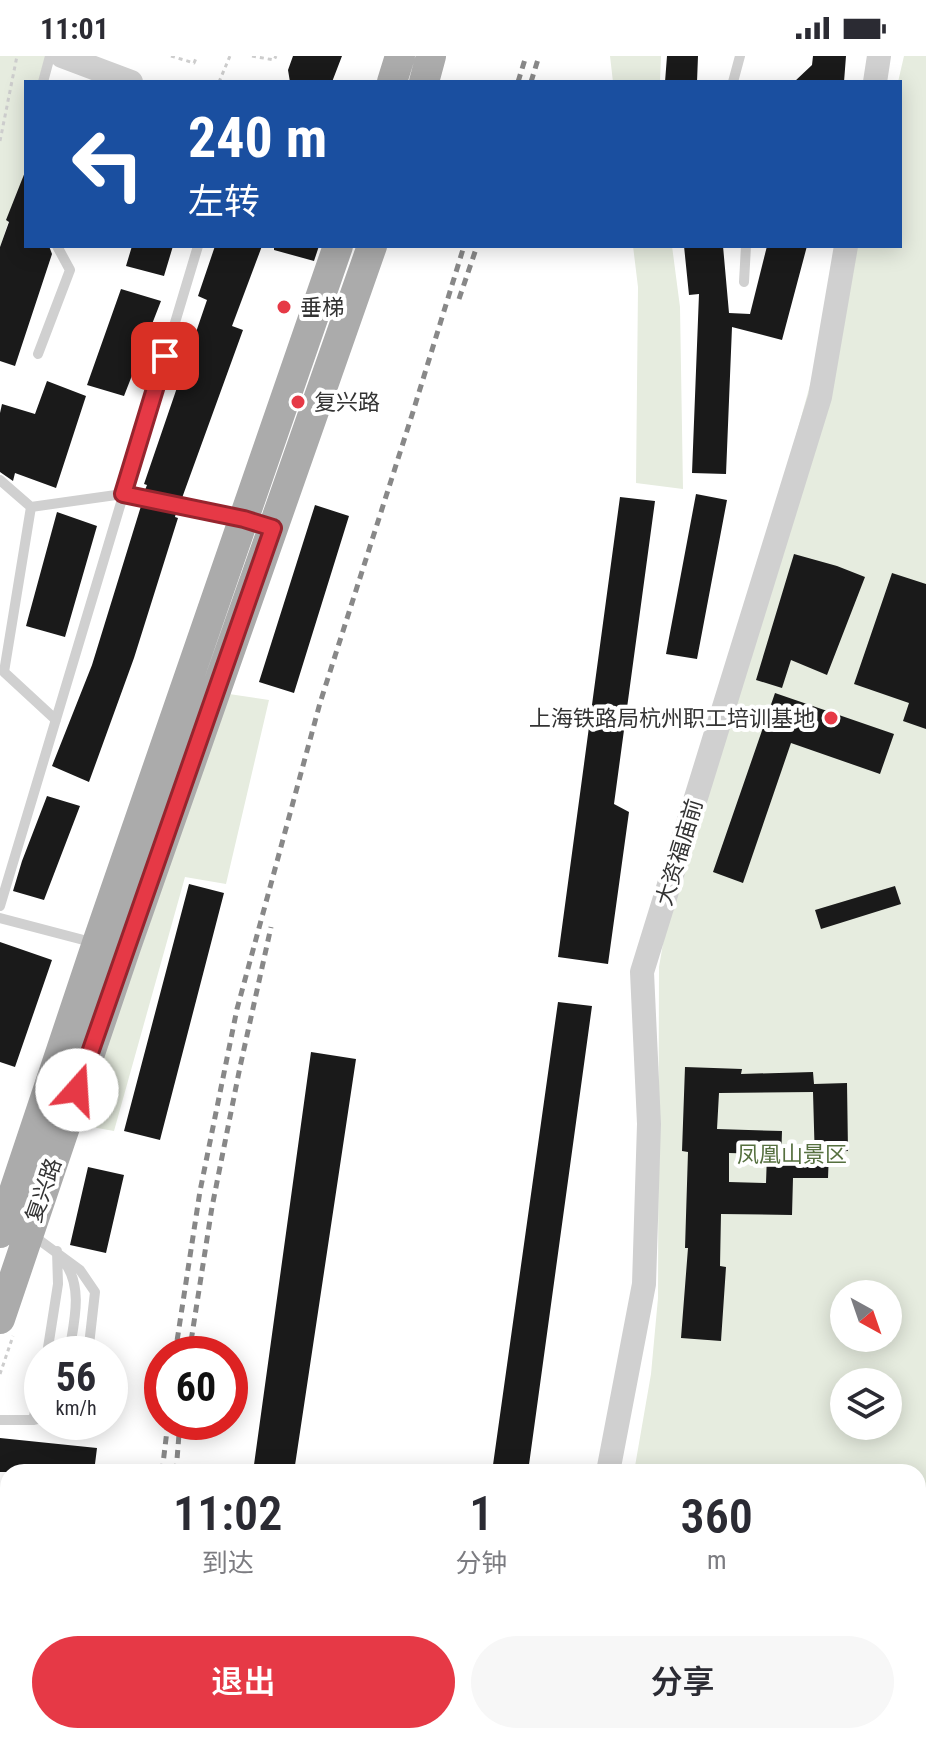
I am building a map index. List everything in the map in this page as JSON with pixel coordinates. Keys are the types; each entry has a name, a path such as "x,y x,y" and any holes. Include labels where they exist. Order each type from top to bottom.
{"main road":[{"path":"393,80 400,56"},
{"path":"425,80 431,56"},
{"name":"复兴路","path":"111,945 244,519 337,248"},
{"name":"复兴路","path":"0,1319 8,1227 111,945 273,528 371,248"}],"street":[{"path":"62,56 126,80"},
{"path":"875,80 879,56"},
{"name":"大资福庙前","path":"610,1464 644,1284 649,1124 642,972 820,397 846,248"}],"lane":[{"path":"44,80 50,56"},
{"path":"734,80 740,56"},
{"path":"38,354 70,270 58,248"},
{"path":"0,906 197,248"},
{"path":"744,282 746,248"},
{"path":"0,480 31,507 123,494 273,528"},
{"path":"31,507 4,672 56,720"},
{"path":"0,918 111,945"},
{"path":"8,1227 57,1251 80,1270 95,1292 90,1336"},
{"path":"50,1336 58,1284 57,1251"},
{"path":"57,1251 72,1272 77,1295 71,1336"},
{"path":"0,1420 24,1419"}],"path":[{"path":"0,141 17,56"},
{"path":"171,56 194,63 197,56"},
{"path":"220,80 230,56"},
{"path":"252,56 274,60 276,56"}],"green space":[{"path":"0,56 50,56 44,80 24,80 24,175 0,247"},
{"path":"610,56 661,56 660,80 613,80"},
{"name":"凤凰山景区","path":"904,56 926,56 926,1464 635,1464 651,1374 658,1298 659,967 675,873 850,248 902,248 902,80 898,80"},
{"path":"633,248 672,248 680,307 683,489 636,483 638,287"},
{"path":"229,694 269,700 226,884 185,877 114,1131 80,1125"}],"building":[{"path":"293,56 342,56 333,80 290,80 288,70"},
{"path":"667,56 698,56 697,80 665,80"},
{"path":"813,56 846,56 844,80 796,80 812,65"},
{"path":"24,175 24,248 50,248 52,254 15,366 0,361 0,247 9,222 6,220"},
{"path":"131,248 172,248 164,276 126,266"},
{"path":"214,248 261,248 232,326 243,330 182,498 145,490 147,485 144,484 207,300 198,296"},
{"path":"274,248 318,248 314,261"},
{"path":"684,248 723,248 729,313 750,314 766,248 806,248 782,340 732,327 726,474 692,473 699,294 689,295"},
{"path":"121,289 161,301 124,396 87,385"},
{"path":"47,381 86,396 56,488 15,473 13,481 0,472 2,404 35,414"},
{"path":"696,494 727,500 697,659 666,654"},
{"path":"620,497 655,501 614,804 629,812 608,964 558,957"},
{"path":"315,505 349,516 294,693 259,682"},
{"path":"141,506 176,513 175,517 178,518 134,658 89,782 52,766 92,665"},
{"path":"57,512 97,526 65,637 26,626"},
{"path":"794,554 865,577 827,675 791,660 782,688 756,680"},
{"path":"892,573 926,584 926,729 903,721 909,703 854,684"},
{"path":"775,693 894,734 880,774 791,743 743,883 713,872"},
{"path":"47,796 80,806 44,900 13,891"},
{"path":"189,884 224,893 160,1140 124,1131"},
{"path":"895,886 901,904 821,929 815,910"},
{"path":"0,942 52,960 15,1067 0,1062"},
{"path":"558,1002 592,1006 529,1464 493,1464"},
{"path":"311,1052 356,1059 295,1464 254,1464"},
{"path":"685,1067 742,1069 741,1074 813,1072 814,1084 847,1083 848,1151 829,1152 828,1178 793,1178 792,1215 721,1214 720,1266 726,1267 721,1341 681,1338 688,1248 685,1248 688,1152 682,1151","holes":["813,1092 815,1163 781,1162 782,1131 717,1129 719,1093","729,1153 767,1154 766,1183 729,1182"]},
{"path":"88,1167 124,1175 106,1253 70,1245"},
{"path":"0,1438 97,1448 95,1464 0,1464"}],"railway":[{"path":"519,80 526,56"},
{"path":"532,80 539,56"},
{"path":"178,1336 200,1191 237,1009 320,703 463,248"},
{"path":"459,299 476,248"},
{"path":"192,1336 212,1207 271,927"},
{"path":"163,1464 166,1440"},
{"path":"177,1464 179,1440"}],"place":[{"name":"垂梯","path":"284,307"},
{"name":"复兴路","path":"298,402"},
{"name":"上海铁路局杭州职工培训基地","path":"831,718"}],"route":[{"path":"77,1090 273,528 123,494 165,356"}]}
